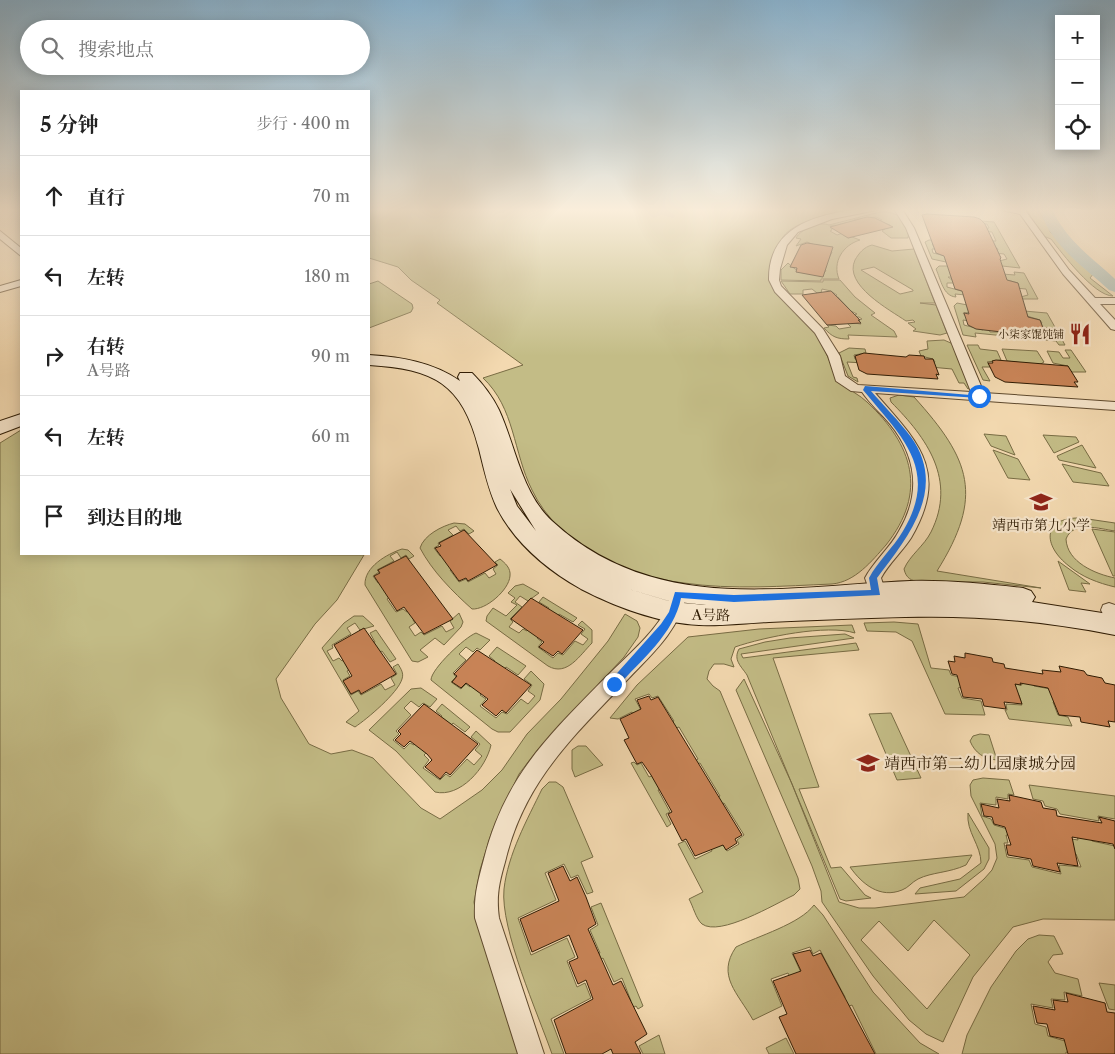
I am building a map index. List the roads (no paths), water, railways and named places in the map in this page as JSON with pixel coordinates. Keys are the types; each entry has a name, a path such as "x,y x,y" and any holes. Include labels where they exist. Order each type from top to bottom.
{"street":[{"path":"779,258 774,273 775,285 819,331 834,356 840,378 855,388 1115,406"},
{"path":"922,258 979,396"},
{"path":"1055,258 1115,327"},
{"path":"0,290 20,283"},
{"path":"1094,302 1115,301"},
{"name":"A号路","path":"370,352 418,357 452,368 467,378 485,397 492,409 509,466 525,500 544,525 566,547 604,570 676,604"},
{"name":"A号路","path":"370,360 407,364 428,370 460,389 476,413 496,479 508,509 531,538 550,556 583,578 636,603 676,604 745,615 881,601 997,609 1076,617 1114,617"},
{"path":"865,388 909,440 920,466 923,484 916,516 905,535 873,578 881,601"},
{"path":"0,420 20,411"},
{"path":"0,428 20,419"},
{"path":"532,1054 486,918 485,896 499,841 511,810 534,770 563,734 643,653 676,604"}],"waterway":[{"path":"1082,258 1115,287"}],"place":[{"name":"小柒家馄饨铺","path":"1080,334"},
{"name":"靖西市第九小学","path":"1041,502"},
{"name":"靖西市第二幼儿园康城分园","path":"868,763"}]}
